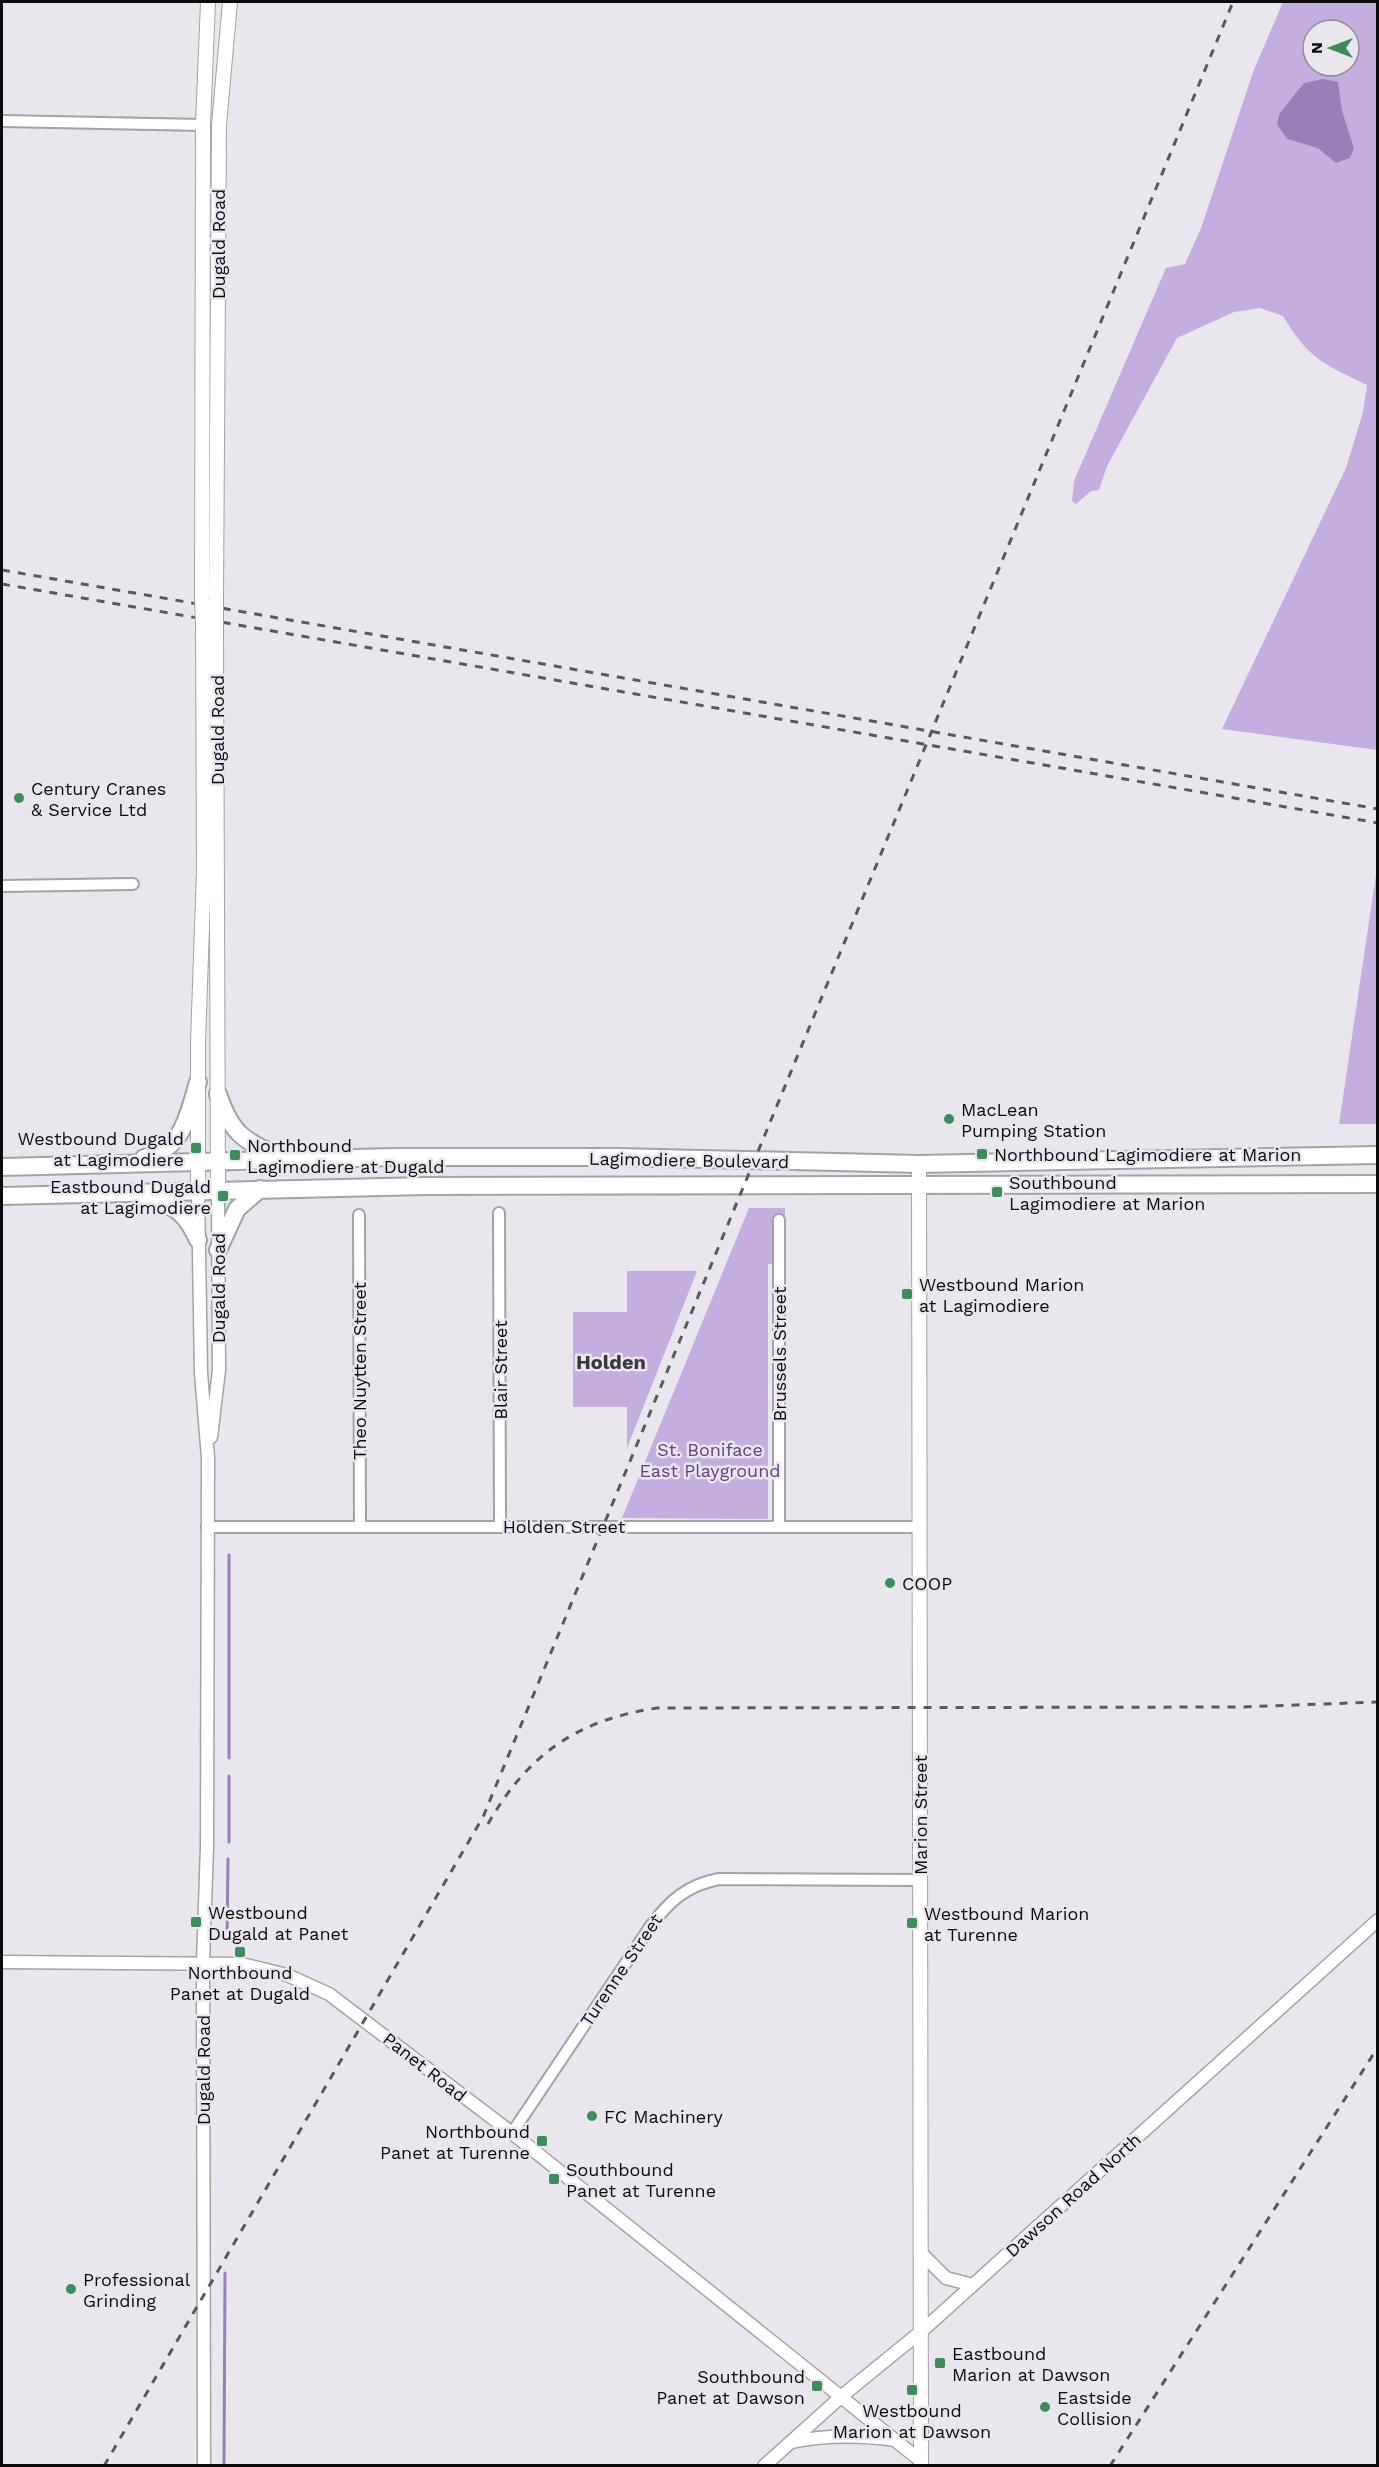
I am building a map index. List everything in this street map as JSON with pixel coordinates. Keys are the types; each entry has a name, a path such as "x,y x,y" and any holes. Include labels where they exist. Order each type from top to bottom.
{"main road":[{"name":"Dugald Road","path":"208,2 203,125 218,1190"},
{"name":"Dugald Road","path":"209,598 219,125 230,2"},
{"name":"Dugald Road","path":"198,1190 198,1082 209,627"},
{"path":"123,1163 153,1156 175,1143 187,1121 198,1082"},
{"path":"218,1095 235,1132 252,1144 287,1160"},
{"name":"Lagimodiere Boulevard","path":"2,1167 218,1161 617,1157 919,1164 1377,1155"},
{"name":"Marion Street","path":"919,1164 923,2330 921,2463"},
{"name":"Lagimodiere Boulevard","path":"2,1196 260,1189 919,1184 1377,1184"},
{"path":"219,1250 237,1209 260,1189"},
{"path":"138,1192 174,1206 190,1222 198,1240"}],"street":[{"path":"2,121 203,125"},
{"path":"2,886 133,884"},
{"name":"Dugald Road","path":"198,1190 201,1373 208,1458 207,1846 203,1962 204,2466"},
{"name":"Dugald Road","path":"208,1458 219,1371 218,1190"},
{"name":"Blair Street","path":"499,1213 500,1526"},
{"name":"Theo Nuytten Street","path":"359,1215 360,1527"},
{"name":"Brussels Street","path":"779,1220 779,1525"},
{"name":"Holden Street","path":"207,1527 779,1525 920,1527"},
{"name":"Turenne Street","path":"512,2133 664,1907 680,1894 719,1879 921,1880"},
{"name":"Dawson Road North","path":"764,2466 843,2396 923,2330 1377,1920"},
{"name":"Panet Road","path":"2,1962 242,1964 287,1975 329,1994 512,2133 843,2396 921,2463"},
{"path":"922,2255 946,2278 973,2285"},
{"path":"790,2442 813,2438 872,2437 897,2441"}],"green space":[{"path":"1283,2 1377,2 1377,750 1222,729 1346,468 1363,412 1367,385 1328,365 1309,351 1283,316 1260,308 1234,312 1177,338 1107,466 1099,490 1091,491 1076,504 1072,501 1074,481 1166,268 1185,264 1201,228 1253,72"},
{"path":"1377,868 1377,1124 1339,1124"},
{"name":"St. Boniface East Playground","path":"749,1208 785,1208 785,1263 768,1264 768,1519 622,1518"},
{"path":"627,1271 697,1271 627,1448 627,1407 573,1407 573,1312 627,1312"}],"shaded area":[{"path":"1323,79 1338,82 1342,111 1354,148 1350,158 1336,163 1318,148 1287,139 1277,124 1280,113 1304,83"}],"waterway":[{"path":"229,1555 229,1758"},
{"path":"229,1776 229,1842"},
{"path":"227,1940 228,1859"},
{"path":"224,2466 225,2273"}],"railway":[{"path":"104,2466 483,1817 1233,2"},
{"path":"2,570 1378,809"},
{"path":"2,584 1378,823"},
{"path":"488,1824 503,1799 520,1778 558,1744 602,1721 657,1708 1241,1707 1378,1702"},
{"path":"1110,2466 1378,2047"}],"place":[{"name":"Century Cranes & Service Ltd","path":"19,798"},
{"name":"MacLean Pumping Station","path":"949,1119"},
{"name":"Westbound Dugald at Lagimodiere","path":"196,1148"},
{"name":"Northbound Lagimodiere at Marion","path":"982,1154"},
{"name":"Northbound Lagimodiere at Dugald","path":"235,1155"},
{"name":"Southbound Lagimodiere at Marion","path":"997,1192"},
{"name":"Eastbound Dugald at Lagimodiere","path":"223,1196"},
{"name":"Westbound Marion at Lagimodiere","path":"907,1294"},
{"name":"COOP","path":"890,1583"},
{"name":"Westbound Dugald at Panet","path":"196,1922"},
{"name":"Westbound Marion at Turenne","path":"912,1923"},
{"name":"Northbound Panet at Dugald","path":"240,1952"},
{"name":"FC Machinery","path":"592,2116"},
{"name":"Northbound Panet at Turenne","path":"542,2141"},
{"name":"Southbound Panet at Turenne","path":"554,2179"},
{"name":"Professional Grinding","path":"71,2289"},
{"name":"Eastbound Marion at Dawson","path":"940,2363"},
{"name":"Southbound Panet at Dawson","path":"817,2386"},
{"name":"Westbound Marion at Dawson","path":"912,2390"},
{"name":"Eastside Collision","path":"1045,2407"}],"district":[{"name":"Holden","path":"611,1362"}]}
